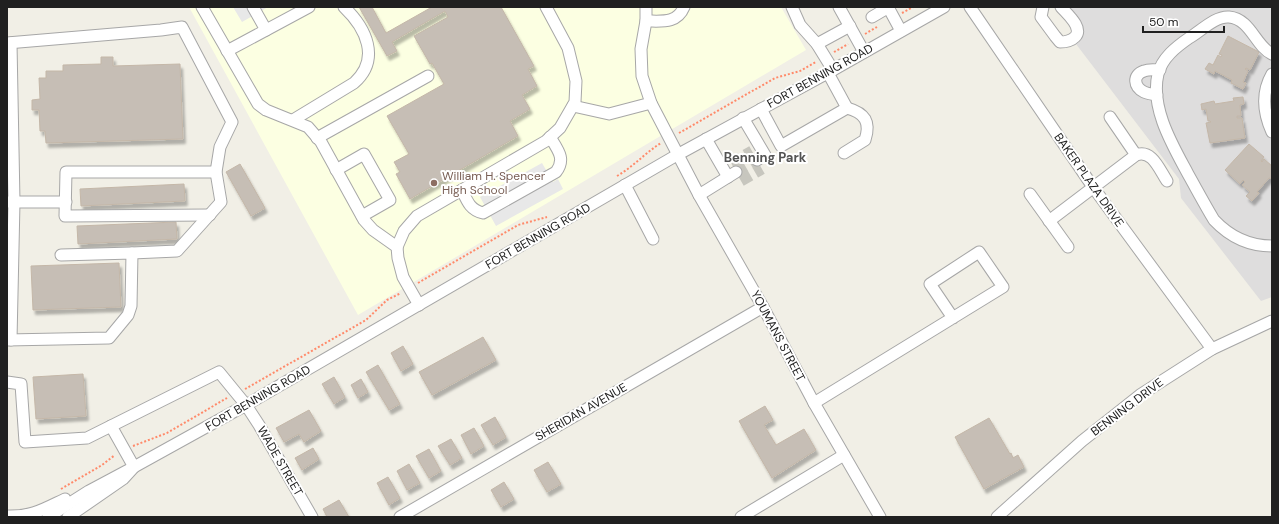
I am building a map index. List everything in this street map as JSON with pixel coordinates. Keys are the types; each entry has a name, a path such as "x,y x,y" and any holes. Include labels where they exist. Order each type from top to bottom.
{"street":[{"path":"202,7 258,104 266,110 308,127 317,138 362,216 373,230 397,247"},
{"path":"253,7 266,30"},
{"path":"227,51 266,30 292,11 309,7"},
{"path":"293,120 354,83 362,76 367,66 368,47 365,38 352,15 344,7"},
{"path":"420,305 404,277 398,258 397,247 404,231 417,216 546,142 560,128 575,102 576,81 568,48 546,7"},
{"name":"YOUMANS STREET","path":"646,7 646,21 641,49 642,76 651,103 699,195 763,307 814,404 880,517"},
{"path":"646,21 668,21 675,19 684,7"},
{"path":"792,7 800,25 817,44 825,57 847,108"},
{"path":"840,7 864,52"},
{"path":"872,17 888,7 901,31"},
{"name":"FORT BENNING ROAD","path":"48,517 89,491 246,405 625,185 944,7"},
{"name":"BAKER PLAZA DRIVE","path":"970,7 1093,187 1212,350"},
{"path":"1043,7 1041,17 1060,42 1067,42 1073,39 1077,34 1078,29 1061,7"},
{"path":"1272,54 1265,51 1249,28 1243,23 1229,17 1218,19 1181,44 1172,52 1160,70 1156,89 1170,140 1214,220 1235,238 1247,243 1272,246"},
{"path":"817,44 850,26"},
{"path":"61,255 177,251 222,202 216,172 220,147 232,122 182,27 9,43 9,340 110,338 128,315 131,306 132,253"},
{"path":"1157,95 1145,93 1139,89 1136,85 1135,79 1138,74 1148,69 1160,70"},
{"path":"1272,74 1267,82 1264,95 1265,114 1272,132"},
{"path":"317,138 428,76"},
{"path":"573,106 608,114 651,103"},
{"path":"761,109 781,146 847,108 858,111 867,122 865,140 844,153"},
{"path":"1110,116 1136,155"},
{"path":"744,118 765,155 758,159"},
{"path":"462,190 472,209 482,213 556,172 561,166 561,159 550,137"},
{"path":"699,195 733,174 706,139"},
{"path":"1049,221 1142,152 1150,155 1167,181"},
{"path":"336,170 364,154 390,200 362,216"},
{"path":"210,214 65,216 66,172 216,172"},
{"path":"625,185 653,239"},
{"path":"1030,194 1068,247"},
{"path":"10,202 66,202"},
{"path":"814,404 953,318 1003,287 979,252 930,284 953,318"},
{"name":"SHERIDAN AVENUE","path":"400,517 763,307"},
{"name":"BENNING DRIVE","path":"998,517 1082,441 1140,395 1212,350 1272,321"},
{"name":"WADE STREET","path":"111,426 219,372 246,405 259,425 312,517"},
{"path":"7,382 21,384 25,442 87,438 111,426 134,467"},
{"path":"741,517 844,455"},
{"name":"FORT BENNING ROAD","path":"68,517 123,479 134,467"},
{"path":"7,516 18,517 34,514 74,494 89,491"}],"path":[{"path":"611,180 631,167 646,152 775,78 800,71 913,7"},
{"path":"57,491 102,465 113,456 167,433 366,320 387,300 518,225 549,216"}],"shaded area":[{"name":"William H. Spencer High School","path":"189,7 781,7 806,50 358,315"},
{"path":"233,7 268,7 242,22"},
{"path":"1067,7 1272,7 1272,297 1261,301 1181,198 1179,179 1076,44 1082,25"},
{"path":"542,163 553,182 558,179 563,189 496,226 480,197"}],"building":[{"path":"359,7 372,7 386,33 432,7 501,7 534,66 528,69 537,86 522,95 530,109 510,121 518,136 410,199 396,174 400,172 394,162 409,154 387,116 444,84 432,63 430,64 414,36 448,17 445,11 392,42 397,51 387,56"},
{"path":"1228,36 1259,52 1250,70 1245,69 1248,71 1243,82 1246,83 1243,89 1231,83 1232,80 1215,71 1214,74 1205,69 1209,63 1213,65 1218,55 1221,57 1222,55 1219,54"},
{"path":"101,57 113,57 113,66 180,64 183,139 46,143 45,131 40,131 39,110 32,110 32,100 40,99 39,78 46,78 46,71 63,71 63,65 101,64"},
{"path":"1243,97 1244,104 1240,105 1241,116 1237,116 1237,118 1242,118 1245,138 1210,143 1206,123 1211,122 1208,121 1206,109 1202,110 1201,104 1214,101 1215,104 1234,101 1233,98"},
{"path":"1249,144 1264,157 1261,161 1262,162 1264,159 1272,166 1272,179 1269,178 1257,192 1259,193 1252,201 1246,196 1250,192 1242,185 1245,182 1243,180 1240,184 1225,170"},
{"path":"240,164 265,208 251,216 226,172"},
{"path":"184,184 185,201 81,206 80,189"},
{"path":"176,222 177,239 78,244 77,226"},
{"path":"119,263 121,307 33,310 31,266"},
{"path":"483,337 496,360 432,395 419,372"},
{"path":"403,346 413,364 401,371 391,353"},
{"path":"378,365 400,404 389,410 366,372"},
{"path":"83,374 86,416 36,419 33,377"},
{"path":"334,377 345,397 334,404 322,384"},
{"path":"361,379 368,392 358,398 351,385"},
{"path":"765,406 773,420 764,425 776,445 804,429 816,450 772,478 739,421"},
{"path":"309,410 321,431 304,442 299,434 284,442 276,428"},
{"path":"495,417 506,437 493,445 481,425"},
{"path":"989,418 1010,454 1011,453 1013,458 1018,455 1024,467 984,489 955,437"},
{"path":"474,428 484,446 471,454 461,435"},
{"path":"451,439 462,458 450,465 438,446"},
{"path":"313,448 319,459 302,470 295,458"},
{"path":"429,449 441,471 429,478 416,456"},
{"path":"548,462 561,484 547,492 534,470"},
{"path":"409,464 420,483 407,490 397,471"},
{"path":"388,477 400,498 389,505 377,483"},
{"path":"504,482 514,499 501,507 491,490"},
{"path":"339,500 349,517 327,517 323,509"}],"tunnel":[{"path":"731,163 752,151"},
{"path":"736,172 757,160"},
{"path":"741,181 762,169"}],"place":[{"name":"William H. Spencer High School","path":"434,183"}],"district":[{"name":"Benning Park","path":"765,157"}]}
